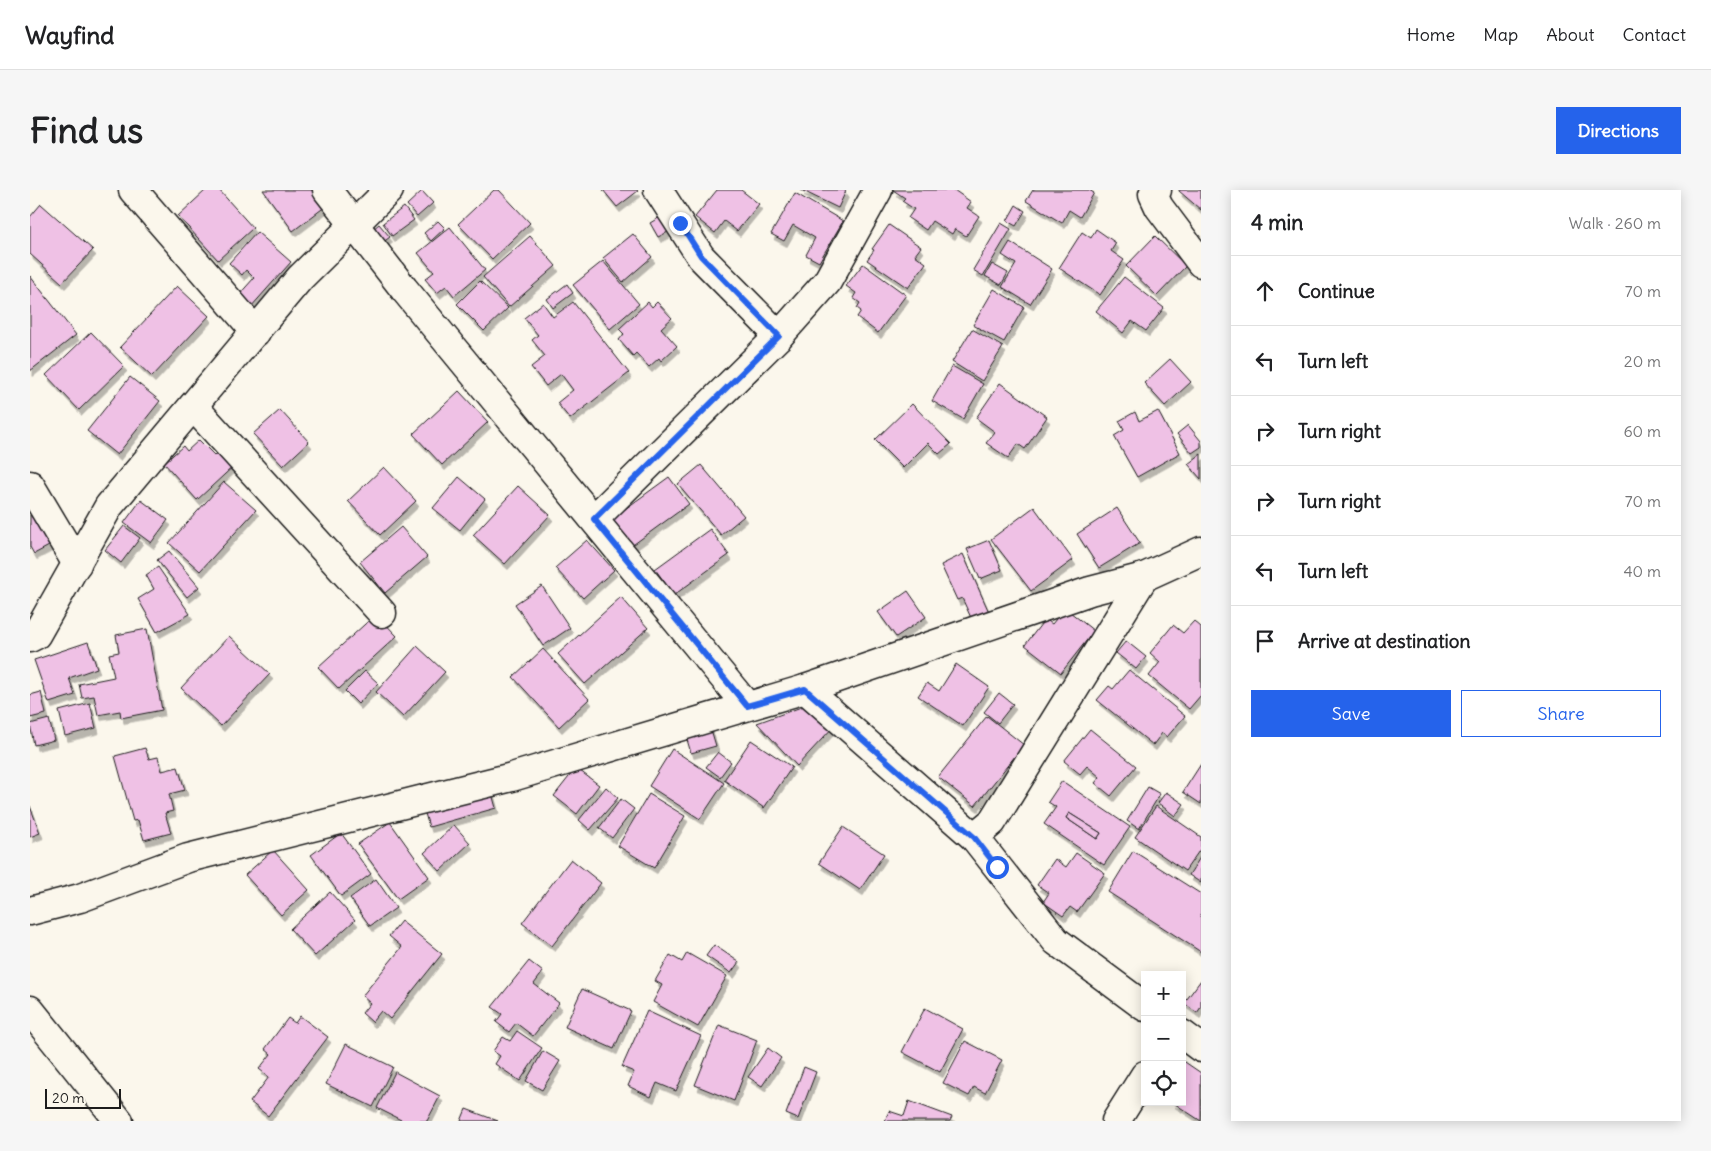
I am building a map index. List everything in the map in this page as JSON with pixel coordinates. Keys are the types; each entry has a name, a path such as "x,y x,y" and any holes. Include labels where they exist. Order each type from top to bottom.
{"street":[{"path":"133,190 256,332"},
{"path":"326,190 354,227 747,706"},
{"path":"30,638 36,635 110,506 300,278 354,227 389,190"},
{"path":"658,190 701,256 779,336"},
{"path":"594,519 779,336 827,282 878,190"},
{"path":"1153,191 1159,207 1201,263"},
{"path":"193,406 382,612"},
{"path":"30,485 77,564"},
{"path":"30,911 80,898 188,858 512,777 805,689 1090,591 1144,577 1201,551"},
{"path":"974,837 992,822 1144,577"},
{"path":"805,689 974,837 1056,941 1141,1004"},
{"path":"30,1010 119,1121"},
{"path":"1186,1037 1201,1048"},
{"path":"1116,1121 1141,1081"}],"building":[{"path":"206,190 219,190 253,228 218,260 178,216"},
{"path":"263,190 314,190 326,206 293,231"},
{"path":"494,190 499,190 530,223 492,259 458,224"},
{"path":"603,190 637,190 638,191 617,207"},
{"path":"717,190 741,190 759,204 737,231 724,221 715,233 695,217"},
{"path":"801,190 844,190 846,191 838,208"},
{"path":"893,190 954,190 971,202 967,208 979,216 966,236 955,229 952,234 932,221 926,230 908,218 914,209 902,201 905,198"},
{"path":"1033,190 1089,190 1094,193 1080,217 1069,210 1062,223 1026,201"},
{"path":"1179,190 1201,190 1201,210 1179,191"},
{"path":"422,191 433,203 417,217 407,205"},
{"path":"795,193 843,221 819,262 806,255 815,238 793,225 784,241 771,234"},
{"path":"41,204 93,250 62,283 30,254 30,217"},
{"path":"1016,205 1025,211 1016,226 1007,221"},
{"path":"404,207 414,220 392,236 383,223"},
{"path":"660,217 668,232 658,237 650,223"},
{"path":"438,221 445,228 431,241 424,233"},
{"path":"1001,223 1011,229 983,276 973,270"},
{"path":"379,224 390,237 382,243 372,230"},
{"path":"889,225 921,247 915,255 926,263 908,288 867,260 874,250 872,249"},
{"path":"450,227 485,270 454,296 446,286 437,293 425,279 434,272 418,253"},
{"path":"1096,229 1116,243 1111,251 1124,260 1100,295 1059,268 1082,232 1091,238"},
{"path":"257,232 291,262 250,308 237,297 254,278 246,270 242,275 229,263"},
{"path":"633,234 652,257 623,282 603,258"},
{"path":"530,236 556,266 509,307 483,277"},
{"path":"1155,236 1186,266 1157,296 1126,266"},
{"path":"1010,242 1052,269 1030,304 1002,287 1016,264 1002,255"},
{"path":"603,261 639,304 610,329 573,285"},
{"path":"863,264 906,295 878,333 857,317 861,311 857,308 860,303 853,298 856,293 846,286"},
{"path":"992,264 1008,273 1001,285 985,276"},
{"path":"30,276 76,335 30,371"},
{"path":"1124,277 1164,308 1146,331 1132,321 1123,333 1096,311"},
{"path":"480,281 508,308 484,331 457,304"},
{"path":"567,284 573,293 553,308 547,299"},
{"path":"177,286 209,316 152,377 120,347"},
{"path":"994,289 1024,307 1004,342 973,325"},
{"path":"573,302 629,373 570,419 557,403 573,390 561,374 546,386 531,367 545,356 532,340 538,335 524,318 543,303 553,317"},
{"path":"648,302 652,307 657,302 672,318 661,328 677,346 661,361 659,358 649,367 636,353 633,356 619,340 624,334 619,329"},
{"path":"972,329 1003,347 982,381 952,362"},
{"path":"91,332 124,366 79,410 46,375"},
{"path":"1170,359 1191,382 1165,406 1144,383"},
{"path":"952,366 983,384 963,419 932,401"},
{"path":"130,377 160,401 117,455 87,431"},
{"path":"1000,383 1047,417 1025,449 1018,444 1008,458 986,443 995,432 976,418"},
{"path":"459,391 488,422 442,465 413,434"},
{"path":"912,404 951,444 939,454 928,443 903,468 875,440"},
{"path":"280,410 309,442 283,466 253,434"},
{"path":"1158,411 1180,453 1137,477 1114,436 1124,430 1119,421 1135,412 1139,421"},
{"path":"1188,425 1201,441 1201,447 1192,453 1177,434"},
{"path":"199,440 214,455 223,446 238,462 197,500 164,463 183,446 187,451"},
{"path":"1201,454 1201,479 1188,464"},
{"path":"701,465 744,516 721,535 678,484"},
{"path":"384,467 416,501 380,535 348,501"},
{"path":"459,477 485,499 460,530 433,508"},
{"path":"669,477 689,504 630,547 610,520"},
{"path":"224,482 256,510 200,571 169,543"},
{"path":"518,486 550,515 505,564 473,535"},
{"path":"141,500 168,520 151,543 124,523"},
{"path":"1034,507 1073,560 1031,591 991,539"},
{"path":"1117,508 1140,543 1099,568 1077,534"},
{"path":"32,514 49,546 34,554 30,547 30,515"},
{"path":"124,526 140,538 121,563 105,550"},
{"path":"401,527 427,557 385,593 360,562"},
{"path":"710,529 729,555 674,595 655,569"},
{"path":"587,540 614,570 583,598 555,568"},
{"path":"989,540 1002,570 980,579 967,549"},
{"path":"169,551 199,587 187,597 157,560"},
{"path":"963,554 989,612 972,620 962,598 957,600 941,565"},
{"path":"158,567 190,614 157,632 138,599 154,589 146,575"},
{"path":"542,586 570,628 543,646 515,604"},
{"path":"908,591 926,617 896,637 878,612"},
{"path":"621,597 648,628 585,684 558,654"},
{"path":"1065,608 1094,631 1061,673 1025,645 1045,619 1052,624"},
{"path":"376,614 397,636 339,689 318,667"},
{"path":"1194,621 1201,627 1201,695 1189,709 1149,676 1160,662 1150,653 1173,625 1183,633"},
{"path":"147,629 162,710 121,718 120,711 98,715 94,696 82,698 79,684 114,677 109,654 119,652 116,635"},
{"path":"229,636 270,674 221,726 181,688"},
{"path":"1126,641 1146,657 1136,669 1116,653"},
{"path":"88,642 97,668 69,678 75,695 49,703 34,660"},
{"path":"417,646 445,672 403,717 376,692"},
{"path":"543,649 589,699 559,727 513,677"},
{"path":"956,664 989,687 963,726 918,696 927,683 939,691"},
{"path":"1129,670 1185,716 1167,737 1162,733 1153,745 1097,700 1109,686 1113,689"},
{"path":"365,671 378,683 358,704 345,691"},
{"path":"41,692 46,714 30,718 30,695"},
{"path":"999,693 1013,704 998,723 984,712"},
{"path":"815,702 835,725 797,766 757,723"},
{"path":"90,703 96,728 65,736 59,711"},
{"path":"987,716 1024,745 975,806 938,777"},
{"path":"49,719 54,740 34,745 30,724"},
{"path":"710,726 716,746 691,753 685,733"},
{"path":"1090,729 1136,766 1111,796 1095,783 1100,777 1087,766 1080,774 1064,761"},
{"path":"751,740 792,767 764,808 724,780"},
{"path":"145,748 149,759 158,757 162,771 178,767 185,790 169,794 173,811 165,813 171,833 144,840 138,820 133,821 115,756"},
{"path":"672,749 724,783 700,819 649,786"},
{"path":"718,752 731,762 720,777 706,767"},
{"path":"1201,764 1201,804 1183,792"},
{"path":"576,768 599,785 577,814 554,796"},
{"path":"1062,781 1130,827 1104,865 1044,824 1056,807 1048,802","holes":["1069,813 1101,833 1097,839 1066,818"]},
{"path":"606,787 618,798 590,830 579,820"},
{"path":"1148,787 1160,794 1139,829 1127,821"},
{"path":"491,790 496,808 429,827 424,810"},
{"path":"1166,792 1184,804 1175,816 1158,803"},
{"path":"649,794 685,816 654,868 618,846"},
{"path":"621,799 634,809 612,838 599,828"},
{"path":"30,806 40,833 30,837"},
{"path":"1156,806 1201,837 1201,848 1185,871 1135,837"},
{"path":"1069,813 1101,833 1097,839 1066,818"},
{"path":"390,822 429,877 398,899 358,844"},
{"path":"454,825 470,843 440,871 424,853"},
{"path":"843,827 884,854 860,890 819,863"},
{"path":"341,833 371,874 341,896 311,855"},
{"path":"273,850 309,890 281,915 245,875"},
{"path":"1133,851 1201,894 1201,952 1108,892"},
{"path":"1076,853 1105,873 1077,912 1070,907 1063,916 1043,902 1049,893 1037,885 1055,859 1066,867"},
{"path":"1201,856 1201,883 1189,875"},
{"path":"571,859 601,883 552,946 522,923"},
{"path":"376,879 396,908 370,926 350,898"},
{"path":"330,892 355,920 315,956 290,929"},
{"path":"401,921 442,954 390,1019 381,1011 372,1022 362,1013 370,1003 362,996 402,947 389,936"},
{"path":"714,945 739,962 731,973 706,956"},
{"path":"687,953 727,976 698,1027 653,1002 662,985 655,981 670,955 682,962"},
{"path":"529,961 543,972 534,984 559,1003 533,1036 516,1023 509,1032 496,1022 502,1014 492,1007"},
{"path":"1201,980 1201,1007 1197,1013 1186,1005 1186,1000"},
{"path":"582,989 631,1011 614,1049 565,1027"},
{"path":"925,1008 963,1029 940,1072 902,1052"},
{"path":"647,1011 701,1036 676,1091 657,1083 651,1097 628,1086 634,1072 622,1067"},
{"path":"300,1016 328,1037 268,1116 250,1102 269,1077 259,1069 271,1054 265,1049 288,1018 295,1023"},
{"path":"719,1025 757,1040 734,1101 695,1085"},
{"path":"517,1031 542,1048 520,1081 495,1064 500,1056 493,1051 503,1037 510,1041"},
{"path":"965,1041 1002,1060 985,1093 974,1087 969,1096 943,1083"},
{"path":"346,1044 393,1067 373,1107 326,1084"},
{"path":"768,1048 781,1058 762,1086 748,1077"},
{"path":"543,1051 560,1061 542,1090 526,1081"},
{"path":"1186,1063 1201,1073 1201,1121 1178,1106 1186,1106"},
{"path":"804,1067 816,1072 798,1119 786,1114"},
{"path":"395,1072 440,1096 427,1121 403,1121 377,1108"},
{"path":"909,1101 952,1117 950,1121 885,1121 889,1111 904,1116"},
{"path":"466,1109 498,1121 461,1121"}],"route":[{"path":"680,223 701,256 779,336 594,519 747,706 805,689 974,837 997,867"}]}
